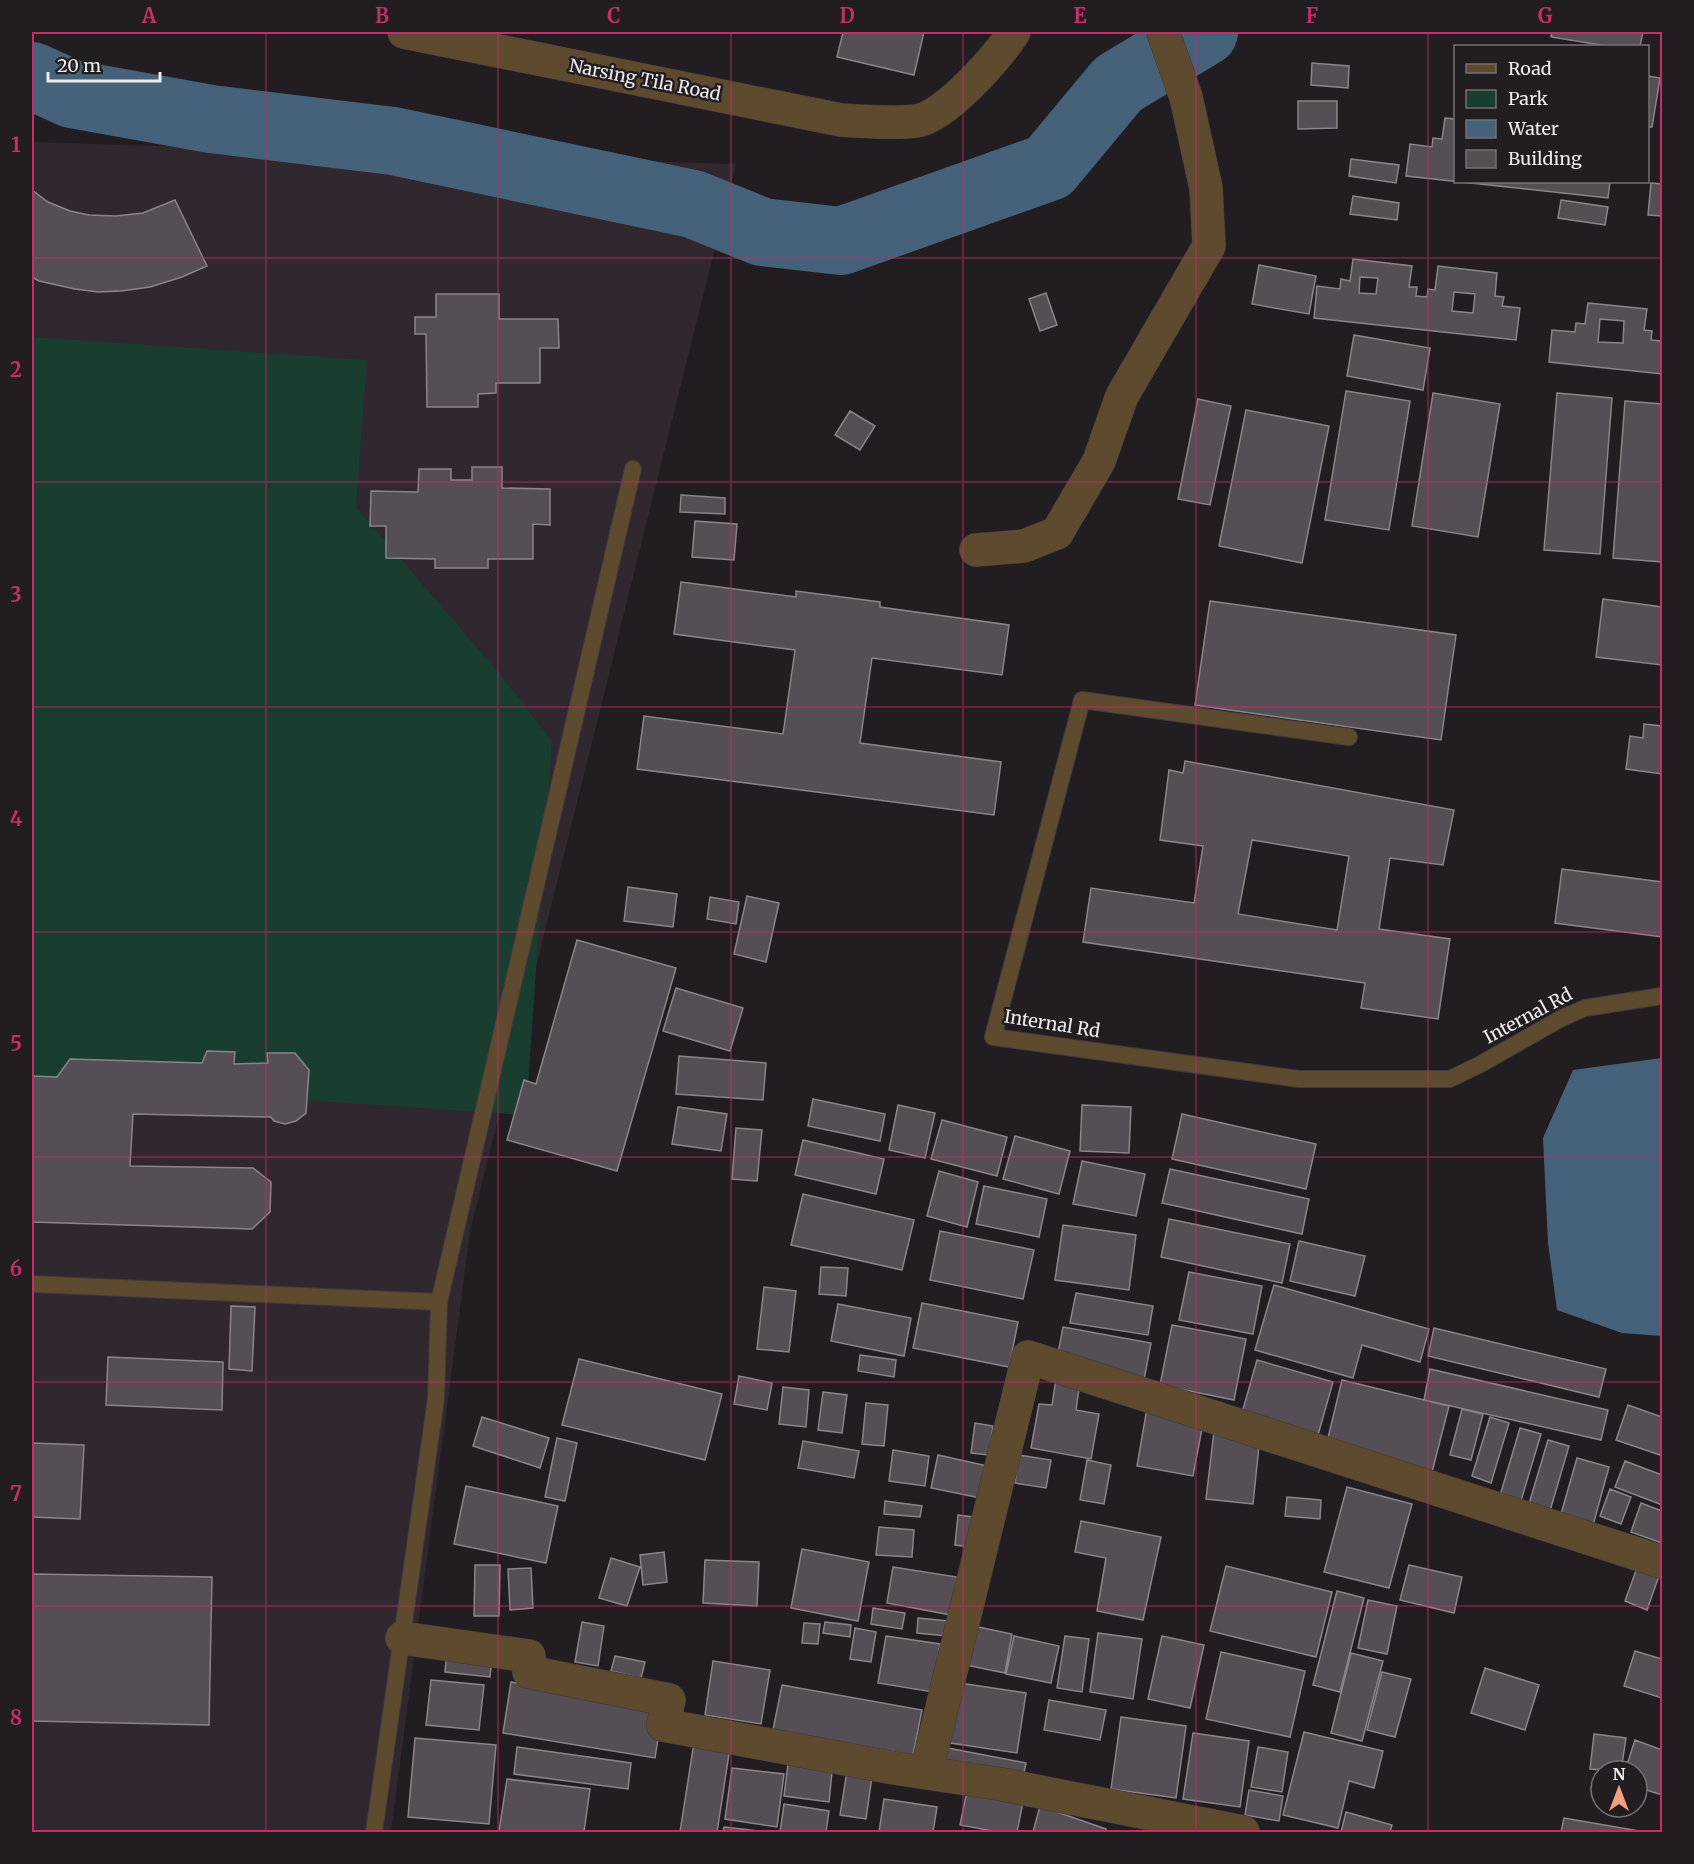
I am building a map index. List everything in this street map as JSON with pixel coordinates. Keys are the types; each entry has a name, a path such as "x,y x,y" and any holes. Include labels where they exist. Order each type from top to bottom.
{"street":[{"name":"Narsing Tila Road","path":"404,32 841,120 886,122 923,119 955,99 985,68 1014,32"},
{"path":"976,550 1024,546 1057,533 1099,461 1122,396 1209,246 1206,188 1186,97 1163,32"},
{"path":"926,1773 1028,1358 1662,1562"},
{"path":"402,1638 530,1656 529,1672 669,1700 663,1725 926,1773 1119,1820 1243,1833"}],"lane":[{"path":"374,1833 436,1399 439,1302 633,469"},
{"name":"Internal Rd","path":"1349,737 1082,699 993,1037 1299,1079 1450,1079 1562,1018 1585,1008 1662,996"},
{"path":"32,1284 439,1302"}],"shaded area":[{"path":"32,142 736,164 470,1232 391,1832 32,1832"}],"green space":[{"path":"32,337 367,360 356,507 499,673 552,741 526,1115 32,1082"}],"water":[{"path":"1662,1058 1662,1336 1622,1333 1557,1310 1548,1243 1543,1138 1573,1070"}],"building":[{"path":"843,32 924,32 914,75 837,57"},
{"path":"1552,32 1643,32 1640,45 1601,45 1551,37"},
{"path":"1312,63 1349,66 1348,88 1311,85"},
{"path":"1649,76 1660,78 1652,127 1649,127"},
{"path":"1298,101 1337,101 1337,128 1298,129"},
{"path":"1445,118 1454,119 1454,181 1406,176 1410,144 1432,147 1433,138 1442,139"},
{"path":"1351,159 1399,165 1396,183 1349,176"},
{"path":"1470,183 1610,183 1608,198"},
{"path":"1651,183 1662,184 1662,216 1648,215"},
{"path":"32,190 48,202 70,211 89,215 116,216 143,213 175,200 207,266 150,287 121,291 98,292 39,281 32,277"},
{"path":"1353,196 1399,203 1397,220 1350,214"},
{"path":"1561,200 1608,207 1605,225 1558,218"},
{"path":"1353,259 1412,266 1409,287 1417,287 1416,296 1427,297 1428,289 1435,290 1438,266 1497,273 1495,296 1504,297 1502,306 1520,308 1516,340 1314,318 1317,286 1340,289 1341,279 1350,281","holes":["1360,277 1378,278 1376,294 1359,293","1454,292 1475,294 1473,313 1452,311"]},
{"path":"1259,265 1316,276 1309,314 1252,304"},
{"path":"1046,293 1057,325 1040,331 1029,299"},
{"path":"436,294 499,294 499,319 558,319 559,348 540,348 540,383 496,383 496,393 478,394 478,407 427,407 426,334 415,334 415,317 436,317"},
{"path":"1588,303 1647,309 1644,330 1652,331 1651,340 1662,341 1662,374 1549,362 1552,330 1575,332 1576,323 1585,324","holes":["1600,319 1624,321 1623,343 1598,342"]},
{"path":"1354,335 1430,348 1423,390 1347,376"},
{"path":"1346,391 1410,401 1389,530 1325,520"},
{"path":"1433,393 1500,404 1478,537 1412,526"},
{"path":"1557,393 1612,398 1600,554 1544,550"},
{"path":"1198,399 1231,406 1210,505 1178,499"},
{"path":"1625,401 1662,404 1662,562 1613,558"},
{"path":"1246,410 1329,426 1302,563 1219,546"},
{"path":"850,411 875,426 860,450 835,435"},
{"path":"472,467 502,467 502,488 550,489 550,525 533,524 533,559 488,559 488,568 435,568 435,559 386,558 386,526 370,526 371,491 418,492 419,469 451,469 451,480 472,480"},
{"path":"681,495 725,498 725,514 680,512"},
{"path":"695,521 737,524 734,560 692,557"},
{"path":"681,582 796,597 796,591 880,602 880,607 1009,625 1002,675 872,658 860,743 1001,762 994,815 637,769 644,716 783,734 795,650 674,634"},
{"path":"1603,599 1662,607 1662,665 1596,657"},
{"path":"1210,601 1456,635 1441,740 1195,705"},
{"path":"1644,724 1662,726 1662,774 1626,769 1630,736 1643,738"},
{"path":"1185,761 1454,810 1443,865 1390,858 1379,929 1450,939 1438,1019 1361,1008 1365,983 1083,942 1091,888 1194,903 1203,846 1160,840 1169,770 1183,773","holes":["1252,840 1349,856 1337,930 1238,914"]},
{"path":"1562,869 1662,882 1662,937 1555,923"},
{"path":"628,887 677,894 673,927 624,921"},
{"path":"747,896 779,903 766,962 734,954"},
{"path":"710,897 739,902 736,924 707,919"},
{"path":"577,940 676,968 617,1171 507,1140 524,1080 536,1084"},
{"path":"676,988 743,1008 730,1051 663,1031"},
{"path":"207,1051 235,1052 234,1064 268,1063 267,1053 295,1053 309,1070 306,1113 296,1121 285,1124 274,1121 271,1117 133,1114 130,1166 253,1168 271,1182 270,1212 252,1229 32,1222 32,1076 57,1077 70,1059 202,1063"},
{"path":"679,1056 766,1063 763,1100 676,1094"},
{"path":"813,1099 885,1114 880,1141 808,1126"},
{"path":"898,1105 935,1113 925,1158 889,1150"},
{"path":"1082,1105 1131,1107 1129,1153 1080,1151"},
{"path":"678,1107 727,1114 721,1151 672,1144"},
{"path":"1182,1114 1316,1144 1306,1189 1172,1159"},
{"path":"942,1120 1007,1137 997,1176 931,1159"},
{"path":"736,1128 762,1130 757,1181 732,1179"},
{"path":"1015,1136 1070,1151 1059,1194 1003,1179"},
{"path":"803,1140 884,1159 876,1194 795,1175"},
{"path":"1082,1161 1145,1174 1136,1216 1073,1204"},
{"path":"1170,1169 1309,1199 1302,1234 1162,1203"},
{"path":"939,1171 978,1182 967,1227 927,1216"},
{"path":"984,1186 1047,1199 1039,1237 976,1224"},
{"path":"803,1194 914,1220 902,1270 791,1245"},
{"path":"1169,1219 1290,1244 1282,1283 1161,1257"},
{"path":"1063,1225 1136,1235 1129,1290 1055,1280"},
{"path":"940,1231 1034,1250 1023,1299 930,1280"},
{"path":"1299,1241 1365,1256 1355,1296 1290,1281"},
{"path":"821,1267 848,1268 846,1296 819,1294"},
{"path":"1189,1272 1262,1286 1253,1334 1179,1320"},
{"path":"1274,1285 1429,1329 1420,1362 1362,1345 1353,1378 1255,1350"},
{"path":"764,1287 796,1291 789,1352 757,1349"},
{"path":"1076,1293 1153,1306 1148,1335 1070,1323"},
{"path":"922,1303 1018,1322 1009,1367 913,1348"},
{"path":"838,1304 911,1318 904,1356 831,1341"},
{"path":"231,1306 255,1307 252,1371 229,1369"},
{"path":"1172,1325 1246,1339 1234,1400 1160,1385"},
{"path":"1063,1327 1151,1343 1144,1380 1056,1364"},
{"path":"1434,1328 1606,1369 1599,1397 1428,1356"},
{"path":"860,1355 896,1360 894,1377 858,1371"},
{"path":"108,1357 223,1362 222,1410 106,1405"},
{"path":"579,1359 722,1394 705,1460 562,1425"},
{"path":"1257,1360 1333,1382 1316,1442 1240,1420"},
{"path":"1430,1369 1608,1410 1601,1440 1424,1400"},
{"path":"739,1376 772,1383 767,1410 734,1404"},
{"path":"1056,1379 1080,1382 1076,1410 1099,1414 1091,1459 1031,1448 1039,1404 1052,1405"},
{"path":"1342,1380 1449,1406 1432,1472 1326,1446"},
{"path":"783,1387 809,1390 806,1427 779,1424"},
{"path":"823,1392 847,1395 842,1433 818,1430"},
{"path":"866,1403 888,1405 884,1446 862,1444"},
{"path":"1628,1405 1662,1417 1660,1455 1616,1440"},
{"path":"1147,1408 1204,1418 1193,1476 1137,1466"},
{"path":"1462,1409 1483,1414 1471,1460 1450,1455"},
{"path":"482,1417 549,1438 540,1468 473,1446"},
{"path":"1490,1417 1509,1423 1491,1483 1472,1476"},
{"path":"975,1423 993,1426 989,1455 971,1453"},
{"path":"1520,1428 1541,1434 1520,1504 1499,1499"},
{"path":"1214,1431 1260,1436 1253,1504 1206,1499"},
{"path":"557,1438 577,1443 565,1501 545,1497"},
{"path":"1548,1440 1569,1446 1547,1521 1526,1514"},
{"path":"803,1441 859,1451 854,1478 798,1468"},
{"path":"32,1443 84,1445 80,1519 32,1517"},
{"path":"893,1450 929,1456 925,1486 889,1481"},
{"path":"938,1455 988,1466 981,1498 931,1488"},
{"path":"1019,1455 1051,1460 1046,1488 1015,1483"},
{"path":"1577,1458 1609,1467 1592,1529 1559,1521"},
{"path":"1087,1460 1111,1465 1104,1504 1080,1500"},
{"path":"1625,1461 1662,1475 1662,1505 1615,1487"},
{"path":"466,1486 558,1506 546,1563 454,1544"},
{"path":"1347,1487 1412,1504 1389,1588 1324,1572"},
{"path":"1610,1489 1631,1497 1621,1524 1600,1516"},
{"path":"1287,1497 1321,1500 1320,1519 1285,1516"},
{"path":"885,1501 922,1506 920,1517 884,1514"},
{"path":"1641,1503 1662,1511 1662,1543 1631,1532"},
{"path":"958,1515 973,1517 970,1547 955,1545"},
{"path":"1081,1521 1161,1537 1143,1620 1097,1611 1106,1558 1075,1552"},
{"path":"879,1527 914,1530 912,1557 876,1555"},
{"path":"802,1549 869,1562 858,1621 791,1608"},
{"path":"664,1552 667,1582 643,1585 640,1555"},
{"path":"611,1558 640,1567 627,1606 599,1598"},
{"path":"705,1560 759,1562 757,1606 703,1603"},
{"path":"475,1565 500,1565 499,1616 474,1616"},
{"path":"1409,1565 1462,1577 1454,1613 1400,1600"},
{"path":"1638,1565 1660,1573 1647,1610 1625,1601"},
{"path":"1226,1566 1332,1592 1316,1657 1210,1631"},
{"path":"893,1567 957,1577 951,1615 887,1603"},
{"path":"531,1568 533,1608 510,1610 508,1569"},
{"path":"32,1574 212,1577 209,1725 32,1721"},
{"path":"1337,1591 1364,1598 1340,1692 1313,1685"},
{"path":"1368,1600 1397,1606 1387,1654 1358,1648"},
{"path":"873,1608 905,1613 902,1629 871,1624"},
{"path":"918,1618 948,1621 947,1636 917,1633"},
{"path":"582,1622 604,1626 598,1666 575,1662"},
{"path":"825,1622 851,1625 850,1637 823,1633"},
{"path":"804,1623 820,1624 818,1644 802,1643"},
{"path":"964,1624 1012,1634 1005,1673 956,1663"},
{"path":"855,1628 876,1632 871,1662 850,1659"},
{"path":"1098,1633 1142,1639 1133,1699 1090,1692"},
{"path":"886,1636 940,1644 933,1692 878,1683"},
{"path":"1014,1636 1059,1646 1051,1683 1006,1674"},
{"path":"1065,1636 1089,1639 1082,1692 1057,1688"},
{"path":"1162,1636 1204,1645 1190,1708 1148,1699"},
{"path":"447,1651 492,1656 490,1677 445,1672"},
{"path":"1635,1651 1662,1659 1662,1698 1624,1686"},
{"path":"1221,1652 1305,1671 1290,1737 1206,1719"},
{"path":"1351,1653 1383,1661 1362,1741 1331,1733"},
{"path":"615,1656 645,1662 641,1678 611,1671"},
{"path":"713,1661 770,1670 761,1724 705,1715"},
{"path":"1485,1668 1539,1685 1525,1730 1471,1713"},
{"path":"1382,1672 1411,1679 1395,1737 1367,1730"},
{"path":"431,1680 484,1685 479,1730 426,1725"},
{"path":"511,1682 663,1707 655,1758 503,1733"},
{"path":"953,1682 1026,1693 1017,1753 944,1742"},
{"path":"782,1685 922,1710 913,1755 773,1730"},
{"path":"1049,1700 1106,1710 1100,1740 1044,1730"},
{"path":"1121,1717 1186,1726 1176,1798 1111,1789"},
{"path":"1304,1732 1383,1751 1374,1788 1349,1781 1338,1828 1283,1815"},
{"path":"1193,1733 1249,1741 1240,1807 1183,1799"},
{"path":"1594,1734 1626,1738 1623,1759 1591,1759"},
{"path":"695,1736 731,1741 717,1832 680,1832"},
{"path":"415,1738 496,1745 489,1824 408,1817"},
{"path":"1635,1740 1662,1750 1662,1795 1649,1791 1649,1759 1629,1759"},
{"path":"517,1747 631,1763 628,1789 514,1774"},
{"path":"1258,1747 1288,1752 1282,1792 1251,1787"},
{"path":"948,1748 1026,1763 1022,1782 944,1768"},
{"path":"789,1756 833,1762 829,1802 784,1796"},
{"path":"848,1765 873,1769 866,1819 840,1815"},
{"path":"732,1768 784,1774 777,1827 725,1819"},
{"path":"507,1779 590,1789 584,1832 499,1831"},
{"path":"1249,1790 1283,1796 1279,1821 1245,1815"},
{"path":"967,1791 1023,1802 1017,1832 998,1832 960,1825"},
{"path":"884,1799 937,1807 933,1832 879,1832"},
{"path":"784,1804 829,1811 826,1832 780,1832"},
{"path":"1040,1806 1106,1829 1105,1832 1033,1832"},
{"path":"1346,1812 1392,1825 1390,1832 1341,1832"},
{"path":"1564,1818 1645,1832 1561,1832"},
{"path":"724,1827 769,1832 723,1832"}],"waterway":[{"path":"32,76 72,94 211,119 393,141 693,204 762,232 841,241 1049,167 1118,84 1204,32"}]}
